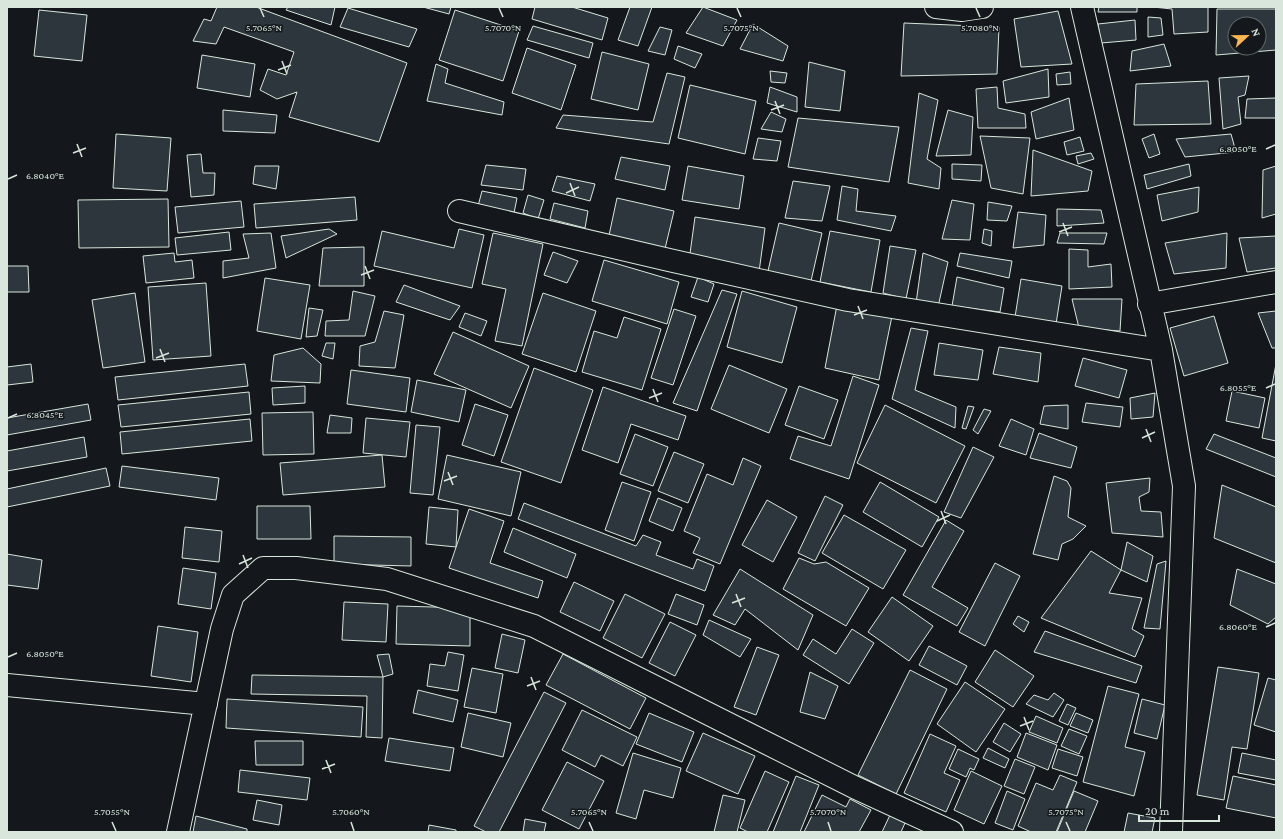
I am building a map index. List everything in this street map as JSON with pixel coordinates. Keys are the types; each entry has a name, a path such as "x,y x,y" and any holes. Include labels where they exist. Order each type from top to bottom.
{"street":[{"path":"936,7 962,10 982,7"},
{"path":"1082,7 1149,304 1161,350 1184,486 1171,832"},
{"path":"459,211 848,300 1161,350"},
{"path":"1149,304 1276,282"},
{"path":"178,832 222,629 233,595 263,568 296,568 387,579 534,626 854,787 952,832"},
{"path":"7,685 206,704"}],"building":[{"path":"217,7 256,7 407,63 379,142 289,117 297,92 277,99 260,90 268,69 286,75 294,52 224,27 216,44 193,41 204,19 211,21"},
{"path":"288,7 335,7 331,25 286,10"},
{"path":"423,7 451,7 449,14"},
{"path":"535,7 572,7 608,18 602,40 532,19"},
{"path":"630,7 652,7 638,46 618,40"},
{"path":"703,7 737,20 723,46 686,33"},
{"path":"1099,7 1137,7 1137,12 1098,12"},
{"path":"1153,7 1208,7 1208,32 1174,34 1172,9"},
{"path":"348,8 417,29 409,47 340,27"},
{"path":"1217,9 1276,9 1276,50 1267,51 1267,16 1227,16 1227,54 1216,55"},
{"path":"39,10 87,15 82,61 34,56"},
{"path":"455,10 519,31 503,81 439,60"},
{"path":"1058,11 1072,64 1021,67 1014,19"},
{"path":"1148,17 1161,18 1163,35 1148,37"},
{"path":"1135,20 1136,40 1101,43 1098,24"},
{"path":"904,23 999,27 997,74 901,76"},
{"path":"753,24 788,46 783,61 740,49"},
{"path":"533,26 593,43 589,58 527,40"},
{"path":"660,27 672,30 665,55 648,51"},
{"path":"1164,44 1171,66 1130,71 1132,51"},
{"path":"678,46 702,54 695,68 674,59"},
{"path":"527,48 576,65 561,110 512,93"},
{"path":"602,52 649,64 638,110 591,99"},
{"path":"202,55 255,64 250,97 197,88"},
{"path":"809,62 845,71 840,111 805,107"},
{"path":"436,64 448,69 445,83 504,102 502,115 427,101"},
{"path":"1048,69 1049,97 1006,103 1003,81"},
{"path":"770,71 787,73 785,83 771,82"},
{"path":"1070,72 1071,84 1057,85 1056,74"},
{"path":"667,73 685,77 669,144 556,128 563,115 653,122"},
{"path":"1249,76 1245,95 1238,97 1241,124 1223,129 1219,78"},
{"path":"1208,81 1211,124 1134,125 1136,84"},
{"path":"690,85 756,101 745,154 678,138"},
{"path":"770,87 797,97 797,112 767,103"},
{"path":"997,87 998,108 1025,114 1026,128 978,128 976,89"},
{"path":"919,93 938,100 927,159 941,168 939,189 908,183"},
{"path":"1069,98 1074,130 1036,139 1031,112"},
{"path":"1276,98 1276,118 1245,118 1247,99"},
{"path":"223,110 277,115 275,133 223,131"},
{"path":"948,110 973,117 971,155 936,156"},
{"path":"771,112 786,119 782,132 761,129"},
{"path":"798,118 899,127 889,182 788,167"},
{"path":"116,134 171,138 167,191 113,188"},
{"path":"1154,134 1160,154 1149,158 1142,139"},
{"path":"1231,134 1236,152 1185,157 1176,139"},
{"path":"980,136 1030,138 1023,194 991,188"},
{"path":"1080,137 1084,151 1067,155 1064,142"},
{"path":"758,138 781,141 777,161 753,159"},
{"path":"1033,150 1092,171 1088,191 1031,196"},
{"path":"1091,153 1094,159 1078,164 1076,156"},
{"path":"201,154 203,173 215,173 214,195 191,197 187,155"},
{"path":"621,157 670,166 665,190 615,179"},
{"path":"952,164 982,165 981,181 952,179"},
{"path":"1189,164 1191,176 1147,189 1144,175"},
{"path":"486,165 526,169 523,190 481,185"},
{"path":"255,166 279,166 276,189 253,184"},
{"path":"688,166 744,176 739,209 682,200"},
{"path":"1276,166 1276,214 1262,218 1263,170"},
{"path":"557,176 595,184 590,201 552,191"},
{"path":"793,181 830,186 822,221 785,218"},
{"path":"842,186 858,189 856,211 896,216 891,231 837,220"},
{"path":"1199,187 1198,212 1162,221 1157,195"},
{"path":"482,191 517,198 514,213 478,206"},
{"path":"528,195 544,200 538,219 523,213"},
{"path":"355,197 357,220 256,228 254,204"},
{"path":"617,198 674,211 664,253 608,240"},
{"path":"168,199 169,247 79,248 78,200"},
{"path":"952,200 974,204 970,240 942,239"},
{"path":"241,201 244,227 178,233 175,207"},
{"path":"988,202 1012,206 1007,221 987,220"},
{"path":"554,203 588,211 585,228 550,219"},
{"path":"1057,209 1101,210 1104,223 1057,226"},
{"path":"1018,212 1046,215 1044,245 1013,248"},
{"path":"695,217 765,228 759,272 689,261"},
{"path":"779,223 822,233 811,281 768,271"},
{"path":"329,229 337,234 286,258 281,236"},
{"path":"459,229 484,235 472,288 374,266 382,231 454,248"},
{"path":"984,229 992,231 991,246 982,243"},
{"path":"830,231 880,240 871,292 820,282"},
{"path":"229,232 231,250 177,255 175,238"},
{"path":"271,233 276,268 223,278 223,261 249,258 243,234"},
{"path":"493,233 543,244 522,346 495,341 506,289 482,284"},
{"path":"1060,233 1107,233 1104,244 1057,243"},
{"path":"1227,233 1226,268 1174,274 1165,243"},
{"path":"1276,236 1276,268 1247,272 1239,238"},
{"path":"890,246 916,250 906,299 883,293"},
{"path":"364,247 364,286 319,286 323,248"},
{"path":"1069,249 1088,250 1088,267 1111,264 1112,287 1069,289"},
{"path":"553,252 578,261 567,283 544,275"},
{"path":"174,253 175,262 192,260 194,278 146,283 143,256"},
{"path":"923,253 948,262 938,307 916,303"},
{"path":"960,253 1012,261 1009,278 957,266"},
{"path":"604,260 679,282 667,324 592,301"},
{"path":"7,266 28,266 29,292 7,292"},
{"path":"698,277 714,284 708,302 691,297"},
{"path":"957,277 1004,288 1000,312 952,306"},
{"path":"265,278 310,285 301,339 257,331"},
{"path":"1021,279 1062,286 1056,324 1015,317"},
{"path":"206,283 211,356 153,360 148,287"},
{"path":"404,285 460,306 450,320 396,302"},
{"path":"722,290 737,294 697,411 673,403"},
{"path":"353,291 375,296 365,336 325,336 326,321 349,320"},
{"path":"742,291 797,307 782,363 727,347"},
{"path":"135,293 145,362 103,368 92,300"},
{"path":"543,293 596,311 576,372 522,354"},
{"path":"1072,299 1122,299 1120,331 1079,328"},
{"path":"837,305 892,316 879,380 825,368"},
{"path":"309,308 323,310 317,336 306,337"},
{"path":"674,309 696,316 673,385 651,378"},
{"path":"384,311 404,315 395,368 359,366 360,346 375,342"},
{"path":"1276,311 1276,348 1272,348 1258,313"},
{"path":"465,313 487,321 481,336 459,327"},
{"path":"1214,316 1228,363 1184,376 1170,328"},
{"path":"624,317 661,329 642,390 582,372 594,331 617,338"},
{"path":"911,328 928,331 915,390 956,407 955,428 892,399"},
{"path":"453,332 529,366 511,408 434,374"},
{"path":"326,343 335,343 333,359 322,356"},
{"path":"939,343 983,350 978,380 934,375"},
{"path":"999,347 1041,353 1038,382 993,374"},
{"path":"303,348 321,364 320,383 271,381 274,355"},
{"path":"1083,358 1127,370 1119,398 1075,386"},
{"path":"31,364 33,382 7,385 7,367"},
{"path":"245,364 248,386 118,400 115,377"},
{"path":"1276,364 1276,441 1262,438"},
{"path":"729,365 787,389 769,433 711,409"},
{"path":"534,368 593,390 561,483 501,462"},
{"path":"351,370 410,378 406,412 347,404"},
{"path":"853,376 879,385 849,479 790,459 798,436 831,446"},
{"path":"417,380 466,390 459,422 411,412"},
{"path":"305,386 305,403 273,405 272,388"},
{"path":"799,386 838,400 824,439 785,425"},
{"path":"603,387 686,416 678,440 631,424 618,463 582,450"},
{"path":"1232,391 1265,398 1259,428 1226,421"},
{"path":"249,392 251,414 121,427 118,405"},
{"path":"1155,393 1153,417 1131,419 1130,398"},
{"path":"1086,403 1123,407 1120,427 1082,422"},
{"path":"88,404 91,420 7,435 7,418"},
{"path":"475,404 508,415 494,456 462,445"},
{"path":"885,405 965,446 936,503 857,463"},
{"path":"1068,405 1068,429 1040,424 1044,406"},
{"path":"968,406 974,407 966,429 962,428"},
{"path":"984,409 991,411 978,434 973,430"},
{"path":"313,412 314,454 263,455 262,413"},
{"path":"330,415 352,418 351,433 327,433"},
{"path":"366,418 410,422 406,457 363,453"},
{"path":"250,419 252,441 122,454 120,432"},
{"path":"1011,419 1034,429 1026,455 999,446"},
{"path":"416,425 440,427 433,495 410,493"},
{"path":"1039,433 1077,447 1071,468 1030,458"},
{"path":"635,434 668,447 653,486 620,474"},
{"path":"1214,434 1276,458 1276,477 1206,449"},
{"path":"84,437 87,457 7,471 7,451"},
{"path":"973,447 994,457 961,518 944,512"},
{"path":"674,452 704,464 688,503 658,491"},
{"path":"382,455 385,487 283,495 280,463"},
{"path":"447,455 521,472 511,516 438,499"},
{"path":"743,458 761,466 720,564 693,553 700,538 684,531 707,474 733,485"},
{"path":"122,466 219,478 216,500 119,487"},
{"path":"106,468 110,486 7,507 7,489"},
{"path":"1054,476 1067,481 1071,488 1068,517 1086,526 1073,539 1062,544 1058,560 1033,554"},
{"path":"1150,478 1149,492 1139,497 1141,511 1161,512 1163,537 1112,533 1106,483"},
{"path":"622,482 651,492 634,541 605,530"},
{"path":"880,482 939,517 922,547 863,512"},
{"path":"1222,485 1276,507 1276,563 1214,538"},
{"path":"825,496 843,505 815,561 798,553"},
{"path":"658,498 682,508 673,531 649,521"},
{"path":"767,500 797,517 773,562 742,545"},
{"path":"524,503 636,546 643,535 661,542 656,555 693,569 697,559 714,566 705,591 518,519"},
{"path":"257,506 310,506 311,539 257,539"},
{"path":"429,507 458,510 456,547 426,544"},
{"path":"469,509 504,521 490,563 543,581 538,598 449,568"},
{"path":"844,515 906,550 883,589 822,553"},
{"path":"946,520 964,531 932,587 968,608 957,626 903,595"},
{"path":"185,527 222,531 219,562 182,558"},
{"path":"513,528 576,554 567,578 504,552"},
{"path":"334,536 411,537 411,566 334,564"},
{"path":"1127,542 1153,556 1147,582 1121,570"},
{"path":"1091,551 1121,570 1109,593 1142,598 1132,629 1144,636 1135,657 1041,618"},
{"path":"7,554 42,560 38,589 7,585"},
{"path":"799,558 814,564 826,562 869,588 846,626 783,589"},
{"path":"1166,561 1160,629 1144,628 1157,564"},
{"path":"995,563 1020,576 985,646 959,632"},
{"path":"183,568 216,573 211,609 178,604"},
{"path":"740,569 813,615 798,650 745,609 735,625 713,615"},
{"path":"1237,569 1276,584 1276,617 1268,624 1230,605"},
{"path":"574,582 614,601 600,631 560,612"},
{"path":"625,594 665,614 642,658 603,638"},
{"path":"676,594 704,605 697,625 668,614"},
{"path":"892,597 933,626 909,661 868,632"},
{"path":"344,602 388,604 386,642 342,640"},
{"path":"397,606 470,608 470,646 396,644"},
{"path":"1018,616 1029,622 1024,632 1013,624"},
{"path":"709,620 751,639 740,657 703,635"},
{"path":"670,622 696,635 675,676 649,663"},
{"path":"158,626 198,632 191,682 151,676"},
{"path":"852,629 874,643 849,684 803,655 813,639 836,654"},
{"path":"1045,631 1142,666 1136,683 1034,652"},
{"path":"502,634 525,640 518,673 495,668"},
{"path":"929,646 967,666 957,685 919,665"},
{"path":"757,647 779,655 756,715 734,707"},
{"path":"995,650 1034,676 1013,707 975,682"},
{"path":"448,652 464,655 458,691 427,686 430,664 445,666"},
{"path":"389,654 393,674 383,677 377,655"},
{"path":"563,654 646,698 630,729 546,685"},
{"path":"1218,667 1259,673 1247,749 1232,747 1224,800 1197,795"},
{"path":"472,668 503,674 496,713 464,707"},
{"path":"910,670 947,689 896,794 858,775"},
{"path":"810,672 838,686 825,719 800,712"},
{"path":"252,675 383,677 382,738 366,737 367,696 251,694"},
{"path":"1268,678 1276,680 1276,732 1254,725"},
{"path":"965,682 1005,709 976,752 937,724"},
{"path":"1108,686 1139,694 1125,747 1145,752 1134,796 1083,782"},
{"path":"418,690 458,700 453,722 413,713"},
{"path":"544,692 566,703 499,832 486,832 474,826"},
{"path":"1054,693 1064,700 1053,717 1026,704 1034,695 1048,700"},
{"path":"227,699 363,707 361,737 226,728"},
{"path":"1142,699 1165,705 1157,739 1134,733"},
{"path":"1067,704 1076,708 1068,725 1059,721"},
{"path":"582,710 637,737 623,766 601,755 595,767 562,750"},
{"path":"468,713 511,723 503,757 461,747"},
{"path":"649,713 694,732 682,762 636,744"},
{"path":"1076,713 1093,720 1088,733 1070,726"},
{"path":"1036,716 1063,728 1057,743 1029,732"},
{"path":"1004,723 1021,734 1010,752 993,742"},
{"path":"1069,729 1087,736 1079,754 1061,746"},
{"path":"703,733 755,756 738,794 686,771"},
{"path":"1026,733 1057,745 1048,770 1017,757"},
{"path":"930,734 956,746 944,773 960,780 946,812 904,793"},
{"path":"389,738 454,748 450,771 385,761"},
{"path":"255,741 303,741 303,765 256,765"},
{"path":"988,748 1009,759 1005,768 983,758"},
{"path":"958,749 979,759 974,770 970,768 966,777 949,769"},
{"path":"1058,749 1083,757 1077,776 1052,768"},
{"path":"633,753 681,768 673,798 644,790 636,819 616,813"},
{"path":"1242,753 1276,760 1276,780 1238,773"},
{"path":"1015,759 1035,767 1024,794 1004,786"},
{"path":"567,762 604,781 579,829 542,810"},
{"path":"240,770 310,778 307,800 238,792"},
{"path":"765,771 789,782 767,832 748,832 740,828"},
{"path":"971,771 1002,786 984,824 954,810"},
{"path":"1060,775 1077,782 1056,832 1031,832 1018,826 1036,783 1053,790"},
{"path":"796,776 819,785 800,832 773,832"},
{"path":"1233,776 1276,785 1276,818 1226,808"},
{"path":"1007,791 1025,799 1013,830 995,823"},
{"path":"1074,791 1098,801 1085,832 1057,832"},
{"path":"723,795 745,800 737,832 714,832"},
{"path":"822,795 846,807 850,799 871,810 859,832 804,832"},
{"path":"257,800 282,805 279,825 253,820"},
{"path":"1128,813 1155,818 1152,832 1124,832"},
{"path":"890,815 905,823 901,832 882,832"},
{"path":"196,816 247,829 247,832 193,832"},
{"path":"525,819 546,823 544,832 523,832"},
{"path":"429,825 456,830 456,832 428,832"}]}
